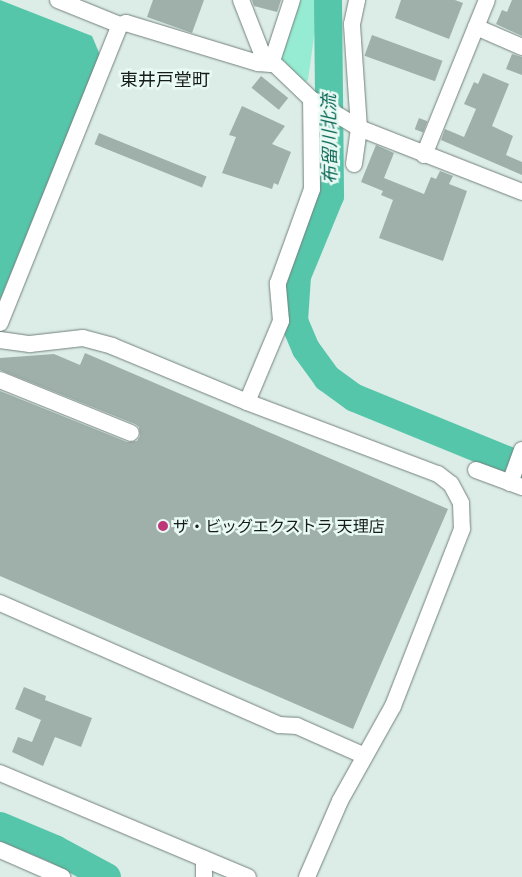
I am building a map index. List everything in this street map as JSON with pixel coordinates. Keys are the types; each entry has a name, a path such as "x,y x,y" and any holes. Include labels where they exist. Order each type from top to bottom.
{"street":[{"path":"58,0 120,25 126,23 272,64"},
{"path":"241,0 261,51 272,64 315,101 353,124 424,155 522,192"},
{"path":"272,64 292,0"},
{"path":"354,164 352,24 357,0"},
{"path":"424,155 487,0"},
{"path":"0,323 120,25"},
{"path":"476,27 522,47"},
{"path":"247,402 281,322 278,283 312,189 315,101"},
{"path":"0,340 30,344 83,338 112,346 247,402 438,474 451,484 461,503 462,529 393,706 340,801 307,877"},
{"path":"0,380 130,433"},
{"path":"476,470 516,485 522,450"},
{"path":"0,603 279,725 297,726 365,756"},
{"path":"0,774 248,877"},
{"path":"0,850 62,877"},
{"path":"204,859 204,877"}],"shaded area":[{"path":"0,0 92,36 100,55 0,300"},
{"path":"300,0 319,0 308,80 303,83 279,61"}],"building":[{"path":"153,0 204,0 192,33 147,17"},
{"path":"252,0 281,0 277,12 254,6"},
{"path":"401,0 455,0 463,3 449,39 395,18"},
{"path":"512,0 522,0 522,36 496,24 502,10 507,12"},
{"path":"372,35 442,61 435,81 364,56"},
{"path":"512,54 522,57 522,75 506,69"},
{"path":"483,73 509,84 492,126 513,136 506,155 522,162 522,175 441,140 445,129 464,137 476,109 464,104 474,82 478,84"},
{"path":"261,76 288,98 279,110 252,88"},
{"path":"242,106 285,126 272,144 291,152 278,185 274,183 272,189 222,173 236,137 229,135"},
{"path":"419,118 427,121 423,132 415,129"},
{"path":"99,133 207,176 202,188 95,144"},
{"path":"376,145 394,153 384,178 424,194 431,177 436,179 440,171 453,176 449,184 467,191 443,261 379,238 393,200 381,195 383,191 361,182"},
{"path":"85,353 448,509 353,729 0,576 0,391 127,442 137,441 140,436 139,427 135,424 0,370 0,358 54,354 80,365"},
{"path":"24,687 46,696 45,700 92,718 81,747 55,737 43,766 12,752 18,737 32,742 41,720 15,709"}],"waterway":[{"name":"布留川北流","path":"328,0 330,196 297,276 294,321 306,349 327,378 355,398 522,466"},
{"path":"0,826 55,849 107,877"}],"place":[{"name":"ザ・ビッグエクストラ 天理店","path":"163,526"}],"district":[{"name":"東井戸堂町","path":"165,79"}]}
